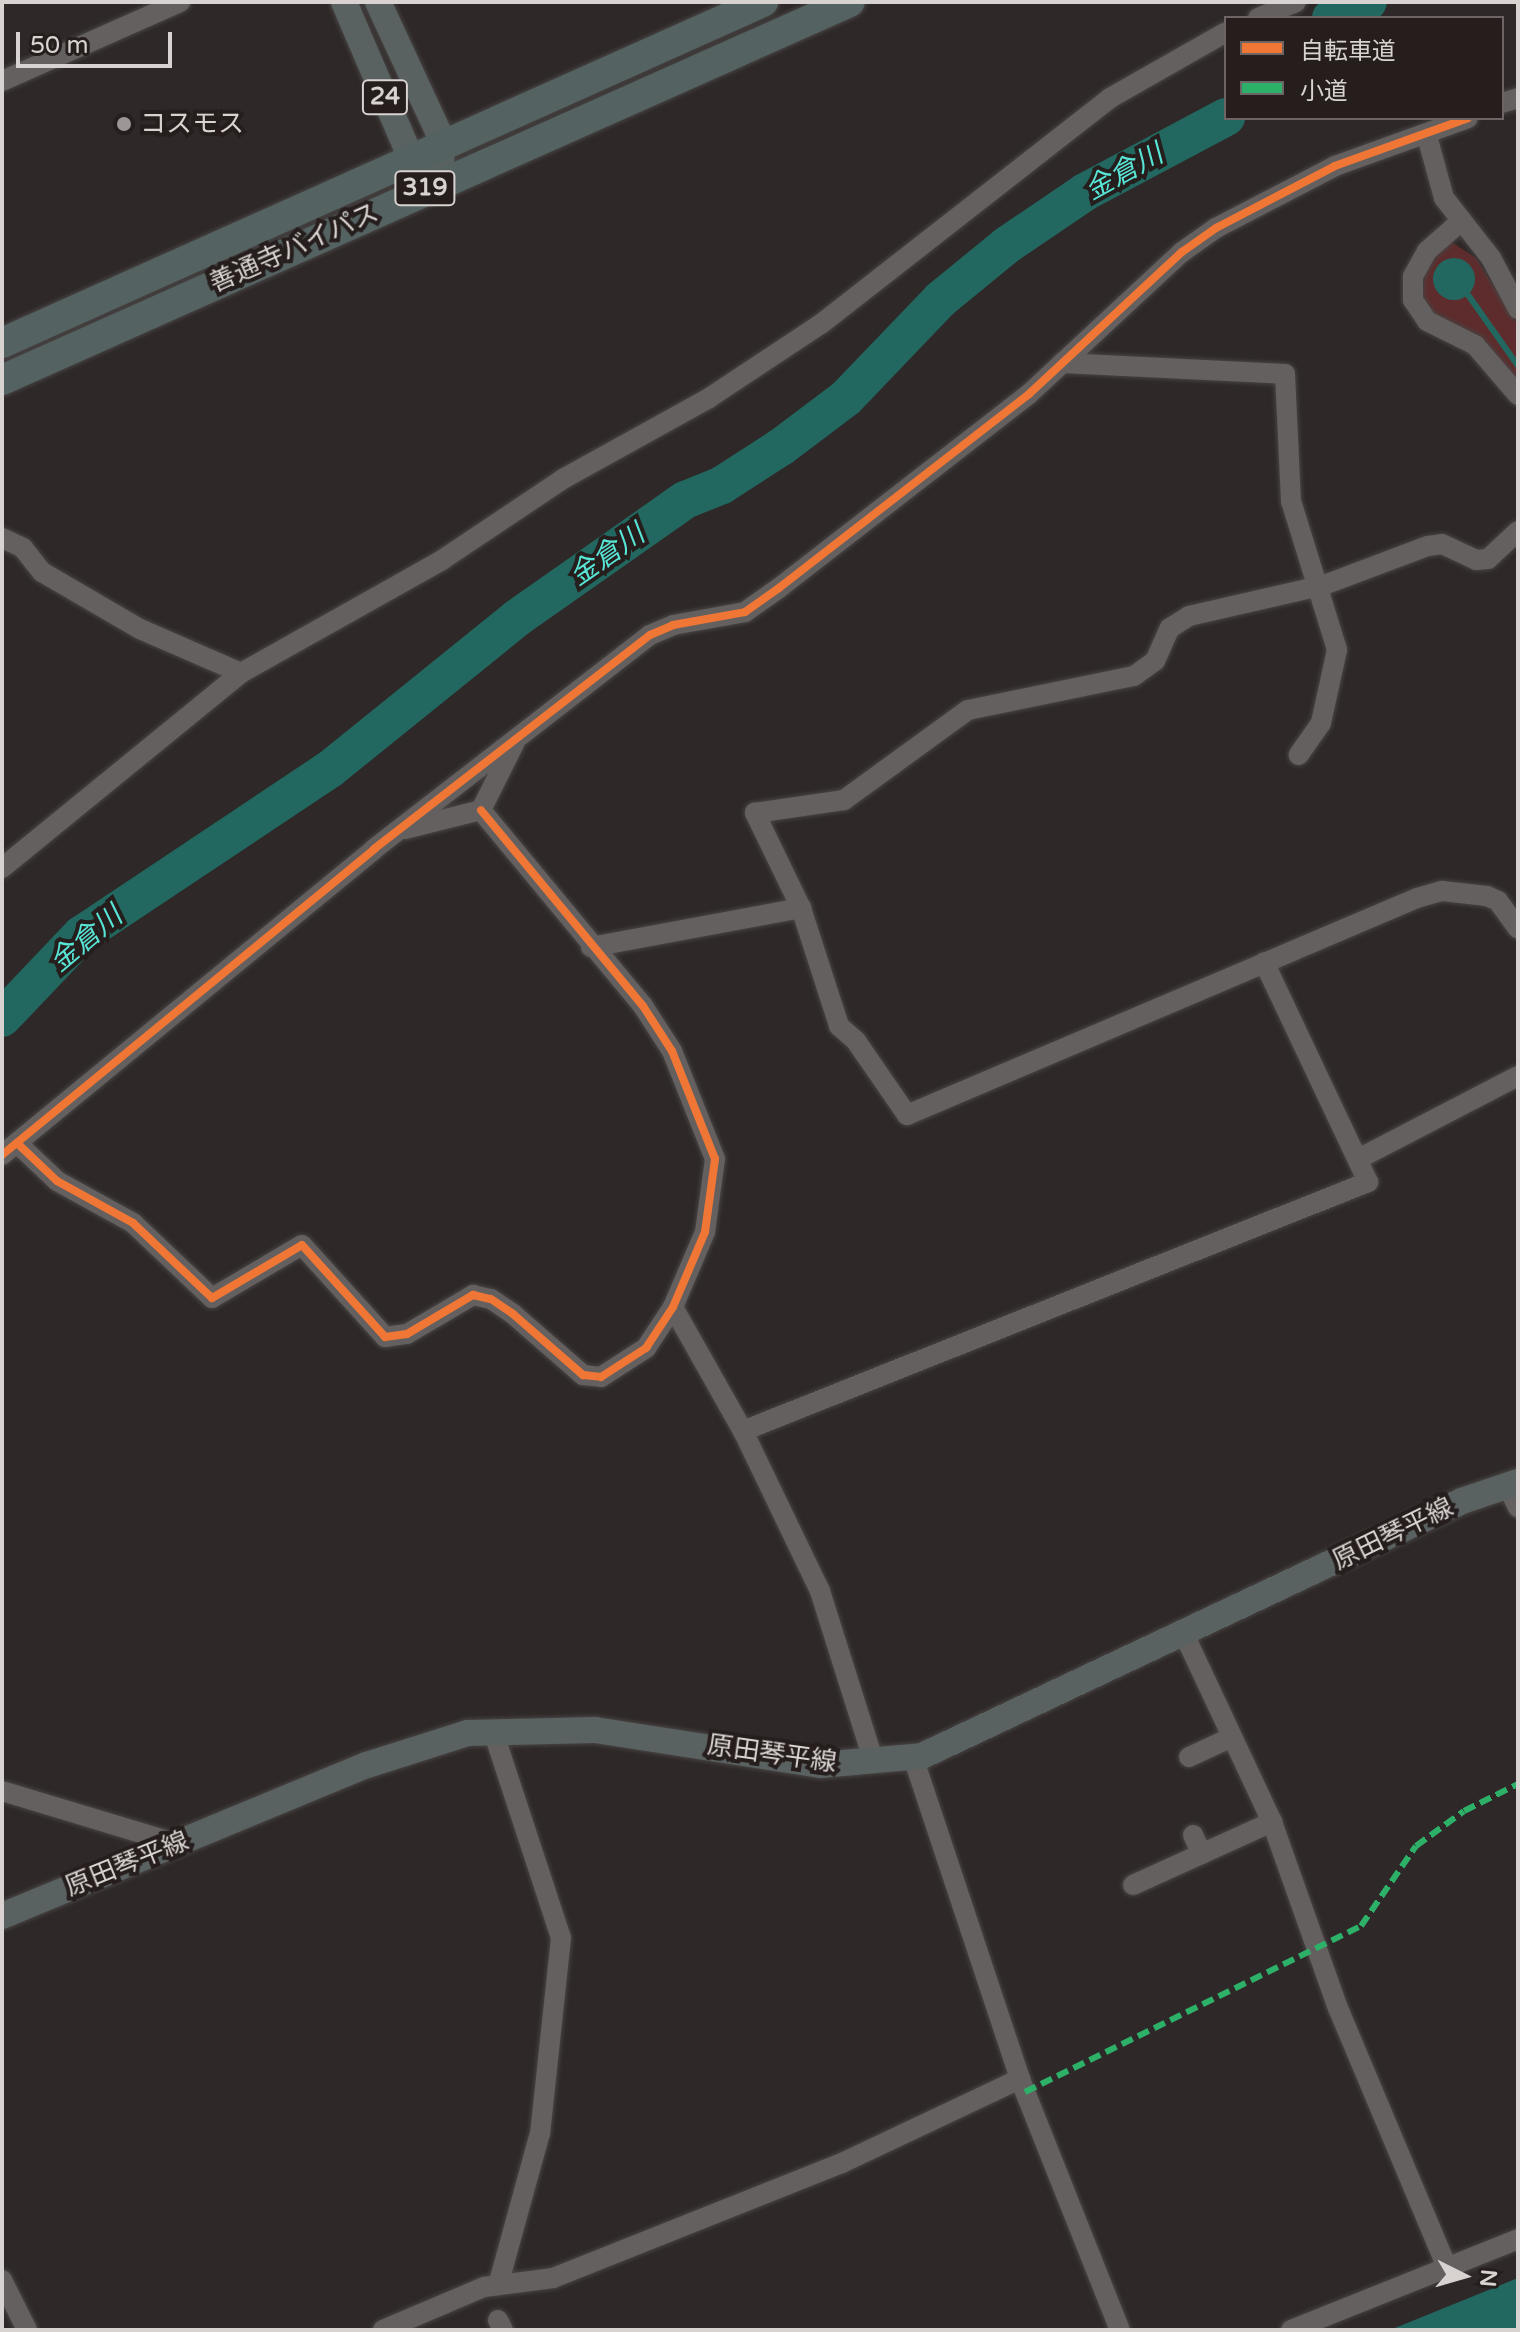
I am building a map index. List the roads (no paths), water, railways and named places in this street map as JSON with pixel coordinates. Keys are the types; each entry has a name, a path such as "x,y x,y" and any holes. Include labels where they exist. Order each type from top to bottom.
{"highway":[{"name":"善通寺バイパス","path":"2,343 410,156 763,2"},
{"name":"善通寺バイパス","path":"2,380 439,182 850,2"}],"main road":[{"name":"24","path":"344,2 410,156 439,182"},
{"name":"24","path":"378,2 443,142"},
{"path":"439,182 443,142"},
{"name":"原田琴平線","path":"2,1916 367,1765 468,1733 595,1730 820,1765 913,1757 1184,1634 1462,1501 1514,1492"}],"street":[{"path":"2,81 180,2"},
{"path":"1262,16 1288,4"},
{"path":"2,868 241,673 442,560 563,479 709,398 821,324 1110,98 1224,33"},
{"path":"481,810 591,947 643,1006 672,1051 715,1159 705,1232 673,1307 646,1348 601,1377 583,1375 513,1314 491,1299 473,1295 407,1334 385,1337 302,1245 212,1298 133,1223 57,1181 10,1149 397,831 650,635 673,625 745,612 990,426 1182,252 1246,209 1335,166 1427,136 1463,120"},
{"path":"1427,136 1444,198 1491,258 1518,309"},
{"path":"1460,222 1427,251 1413,276 1413,300 1427,321 1475,345 1518,395"},
{"path":"1062,363 1285,374 1291,501 1315,587 1337,650 1321,723 1299,755"},
{"path":"1518,531 1488,559 1476,560 1442,544 1428,546 1315,587 1177,621 1155,661 1134,676 968,710 844,800 755,813 814,934 839,1026 856,1041 907,1115 1264,962 1442,891 1498,901 1518,929"},
{"path":"2,538 23,548 42,572 140,629 241,673"},
{"path":"397,831 481,810 518,738"},
{"path":"591,947 801,908"},
{"path":"743,1431 1368,1182 1360,1158 1264,962"},
{"path":"1360,1158 1518,1076"},
{"path":"673,1307 743,1431 820,1591 874,1762"},
{"path":"1184,1634 1272,1822 1338,2008 1447,2267"},
{"path":"493,1731 561,1938 540,2133 498,2285"},
{"path":"1189,1757 1232,1737"},
{"path":"913,1757 1020,2079 1120,2330"},
{"path":"2,1791 177,1844"},
{"path":"1133,1885 1198,1845 1272,1822"},
{"path":"383,2330 498,2285 567,2272 842,2163 1020,2079"},
{"path":"1291,2330 1518,2239"},
{"path":"2,2280 27,2330"}],"water":[{"path":"1454,258 1469,264 1475,279 1469,294 1454,300 1439,294 1433,279 1439,264"},
{"path":"1518,2278 1518,2330 1390,2330"}],"waterway":[{"name":"金倉川","path":"1336,16 1368,2"},
{"name":"金倉川","path":"2,1018 81,935 330,769 517,618 685,500 722,485 781,447 846,398 941,299 1007,245 1085,192 1224,118"},
{"path":"1466,292 1518,366"}],"place":[{"name":"コスモス","path":"124,124"}]}
